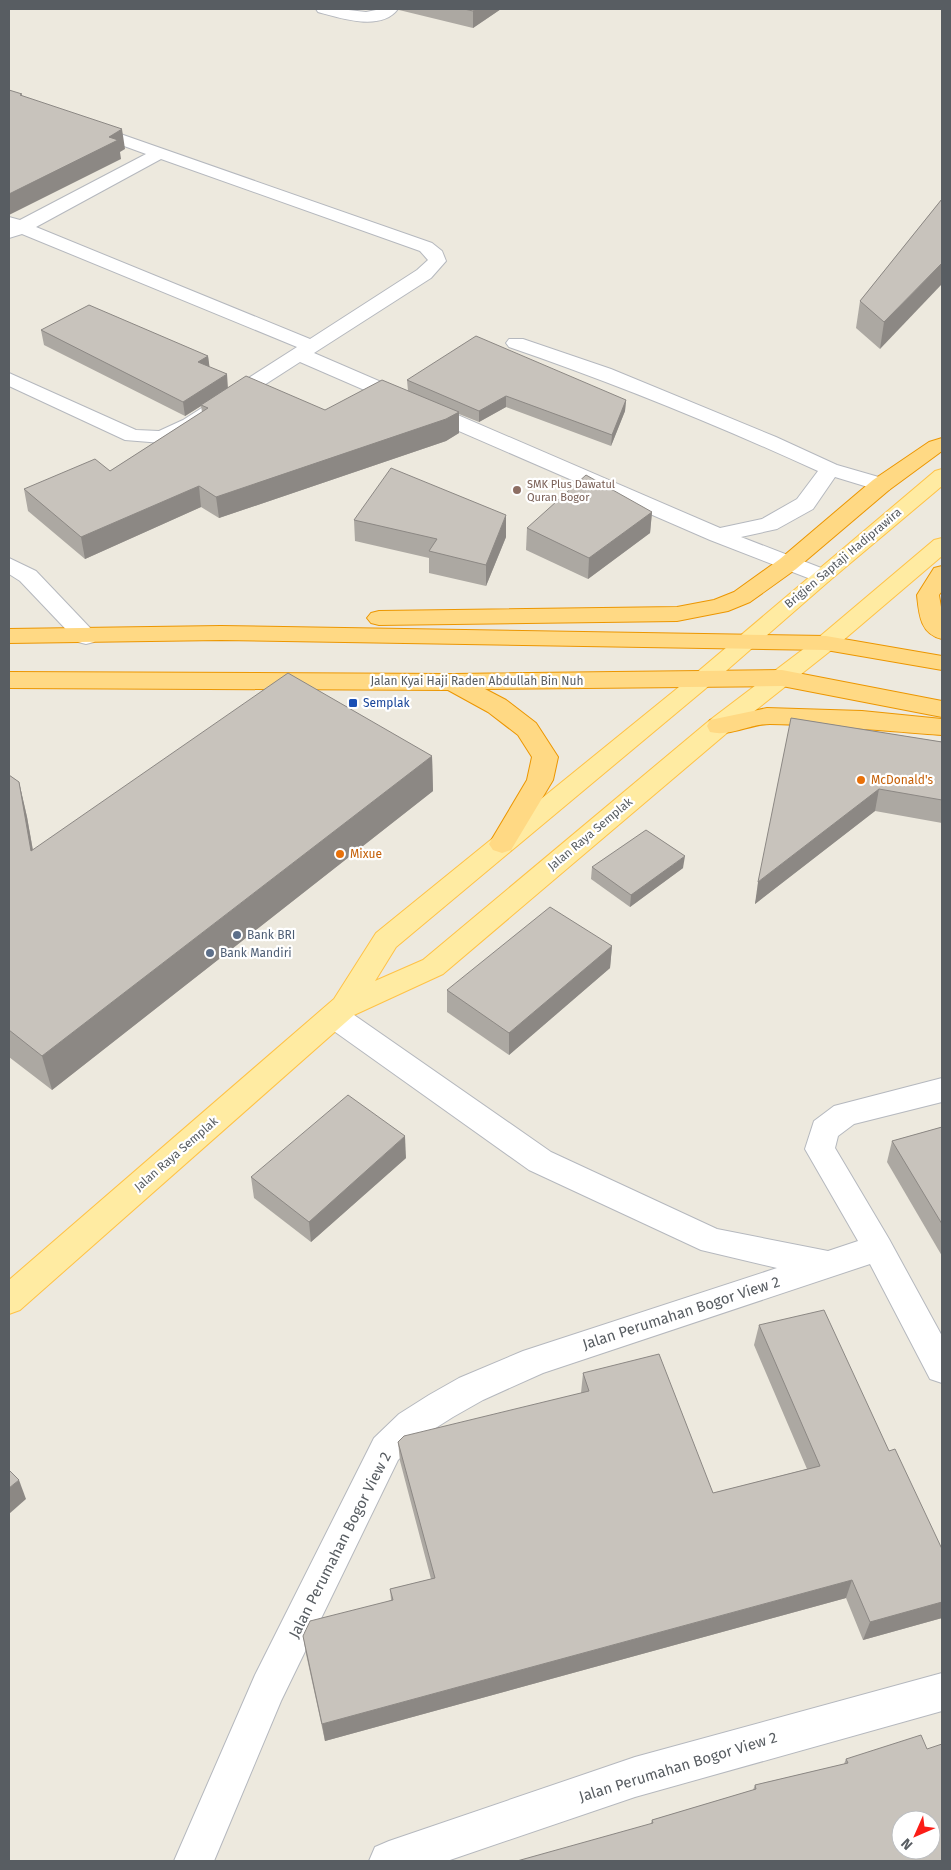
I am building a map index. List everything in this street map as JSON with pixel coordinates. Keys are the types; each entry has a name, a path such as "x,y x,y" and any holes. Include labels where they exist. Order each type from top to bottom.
{"highway":[{"path":"221,634 356,618 677,614 720,606 742,597 788,564 881,485 936,446 942,444"},
{"path":"942,573 928,596 932,622 942,632"},
{"path":"9,636 86,637 221,634 826,643 942,663"},
{"name":"Jalan Kyai Haji Raden Abdullah Bin Nuh","path":"9,680 453,682 782,678 942,709"},
{"path":"453,682 497,706 527,729 545,757 540,780 502,844"},
{"path":"719,726 767,716 862,720 942,727"}],"main road":[{"name":"Brigjen Saptaji Hadiprawira","path":"745,642 942,475"},
{"path":"826,643 942,545"},
{"name":"Jalan Raya Semplak","path":"339,1012 386,940 745,642"},
{"name":"Jalan Raya Semplak","path":"9,1300 339,1012 433,967 719,726 826,643"}],"street":[{"path":"323,9 361,17 374,17 391,9"},
{"path":"9,379 132,436 162,437 190,424 424,274 438,261 436,255 426,247 71,122"},
{"path":"13,227 160,153"},
{"path":"13,227 305,350 718,535 821,576"},
{"path":"516,343 604,373 769,441 830,469 881,485"},
{"path":"718,535 769,524 805,504 830,469"},
{"path":"9,565 28,576 86,637"},
{"name":"Jalan Perumahan Bogor View 2","path":"339,1012 445,1094 540,1161 712,1240 828,1265"},
{"path":"942,1090 845,1114 825,1130 820,1149 878,1248 942,1368"},
{"name":"Jalan Perumahan Bogor View 2","path":"194,1861 268,1688 386,1448 411,1425 471,1389 535,1361 878,1248"},
{"name":"Jalan Perumahan Bogor View 2","path":"389,1861 635,1777 942,1692"}],"building":[{"path":"9,90 122,129 109,137 118,140 9,194"},
{"path":"942,199 942,263 884,322 860,301"},
{"path":"89,305 208,356 198,362 227,374 183,402 41,330"},
{"path":"476,336 626,400 612,435 506,396 479,411 407,380"},
{"path":"246,376 325,410 382,380 459,412 446,419 216,497 199,486 81,537 24,489 95,459 110,471 208,408 201,405"},
{"path":"391,468 506,515 486,565 429,551 437,539 354,520"},
{"path":"586,475 652,512 589,558 527,528"},
{"path":"288,673 432,756 42,1056 9,1030 9,775 19,782 31,851"},
{"path":"791,718 942,742 942,800 879,789 758,882"},
{"path":"646,830 685,856 631,895 592,867"},
{"path":"550,907 612,946 509,1033 447,990"},
{"path":"348,1095 405,1136 309,1222 251,1177"},
{"path":"942,1127 942,1224 892,1141"},
{"path":"824,1310 889,1451 895,1449 942,1549 942,1602 870,1622 852,1580 322,1724 303,1636 310,1621 393,1600 390,1589 435,1578 398,1442 404,1436 589,1391 583,1373 659,1354 713,1493 820,1466 759,1325"},
{"path":"9,1470 19,1480 9,1488"},
{"path":"921,1735 927,1749 942,1744 942,1861 517,1861 653,1823 652,1820 756,1789 755,1785 848,1763 846,1759"}],"place":[{"name":"SMK Plus Dawatul Quran Bogor","path":"517,490"},
{"name":"Semplak","path":"353,703"},
{"name":"McDonald's","path":"861,780"},
{"name":"Mixue","path":"340,854"},
{"name":"Bank BRI","path":"237,935"},
{"name":"Bank Mandiri","path":"210,953"}]}
